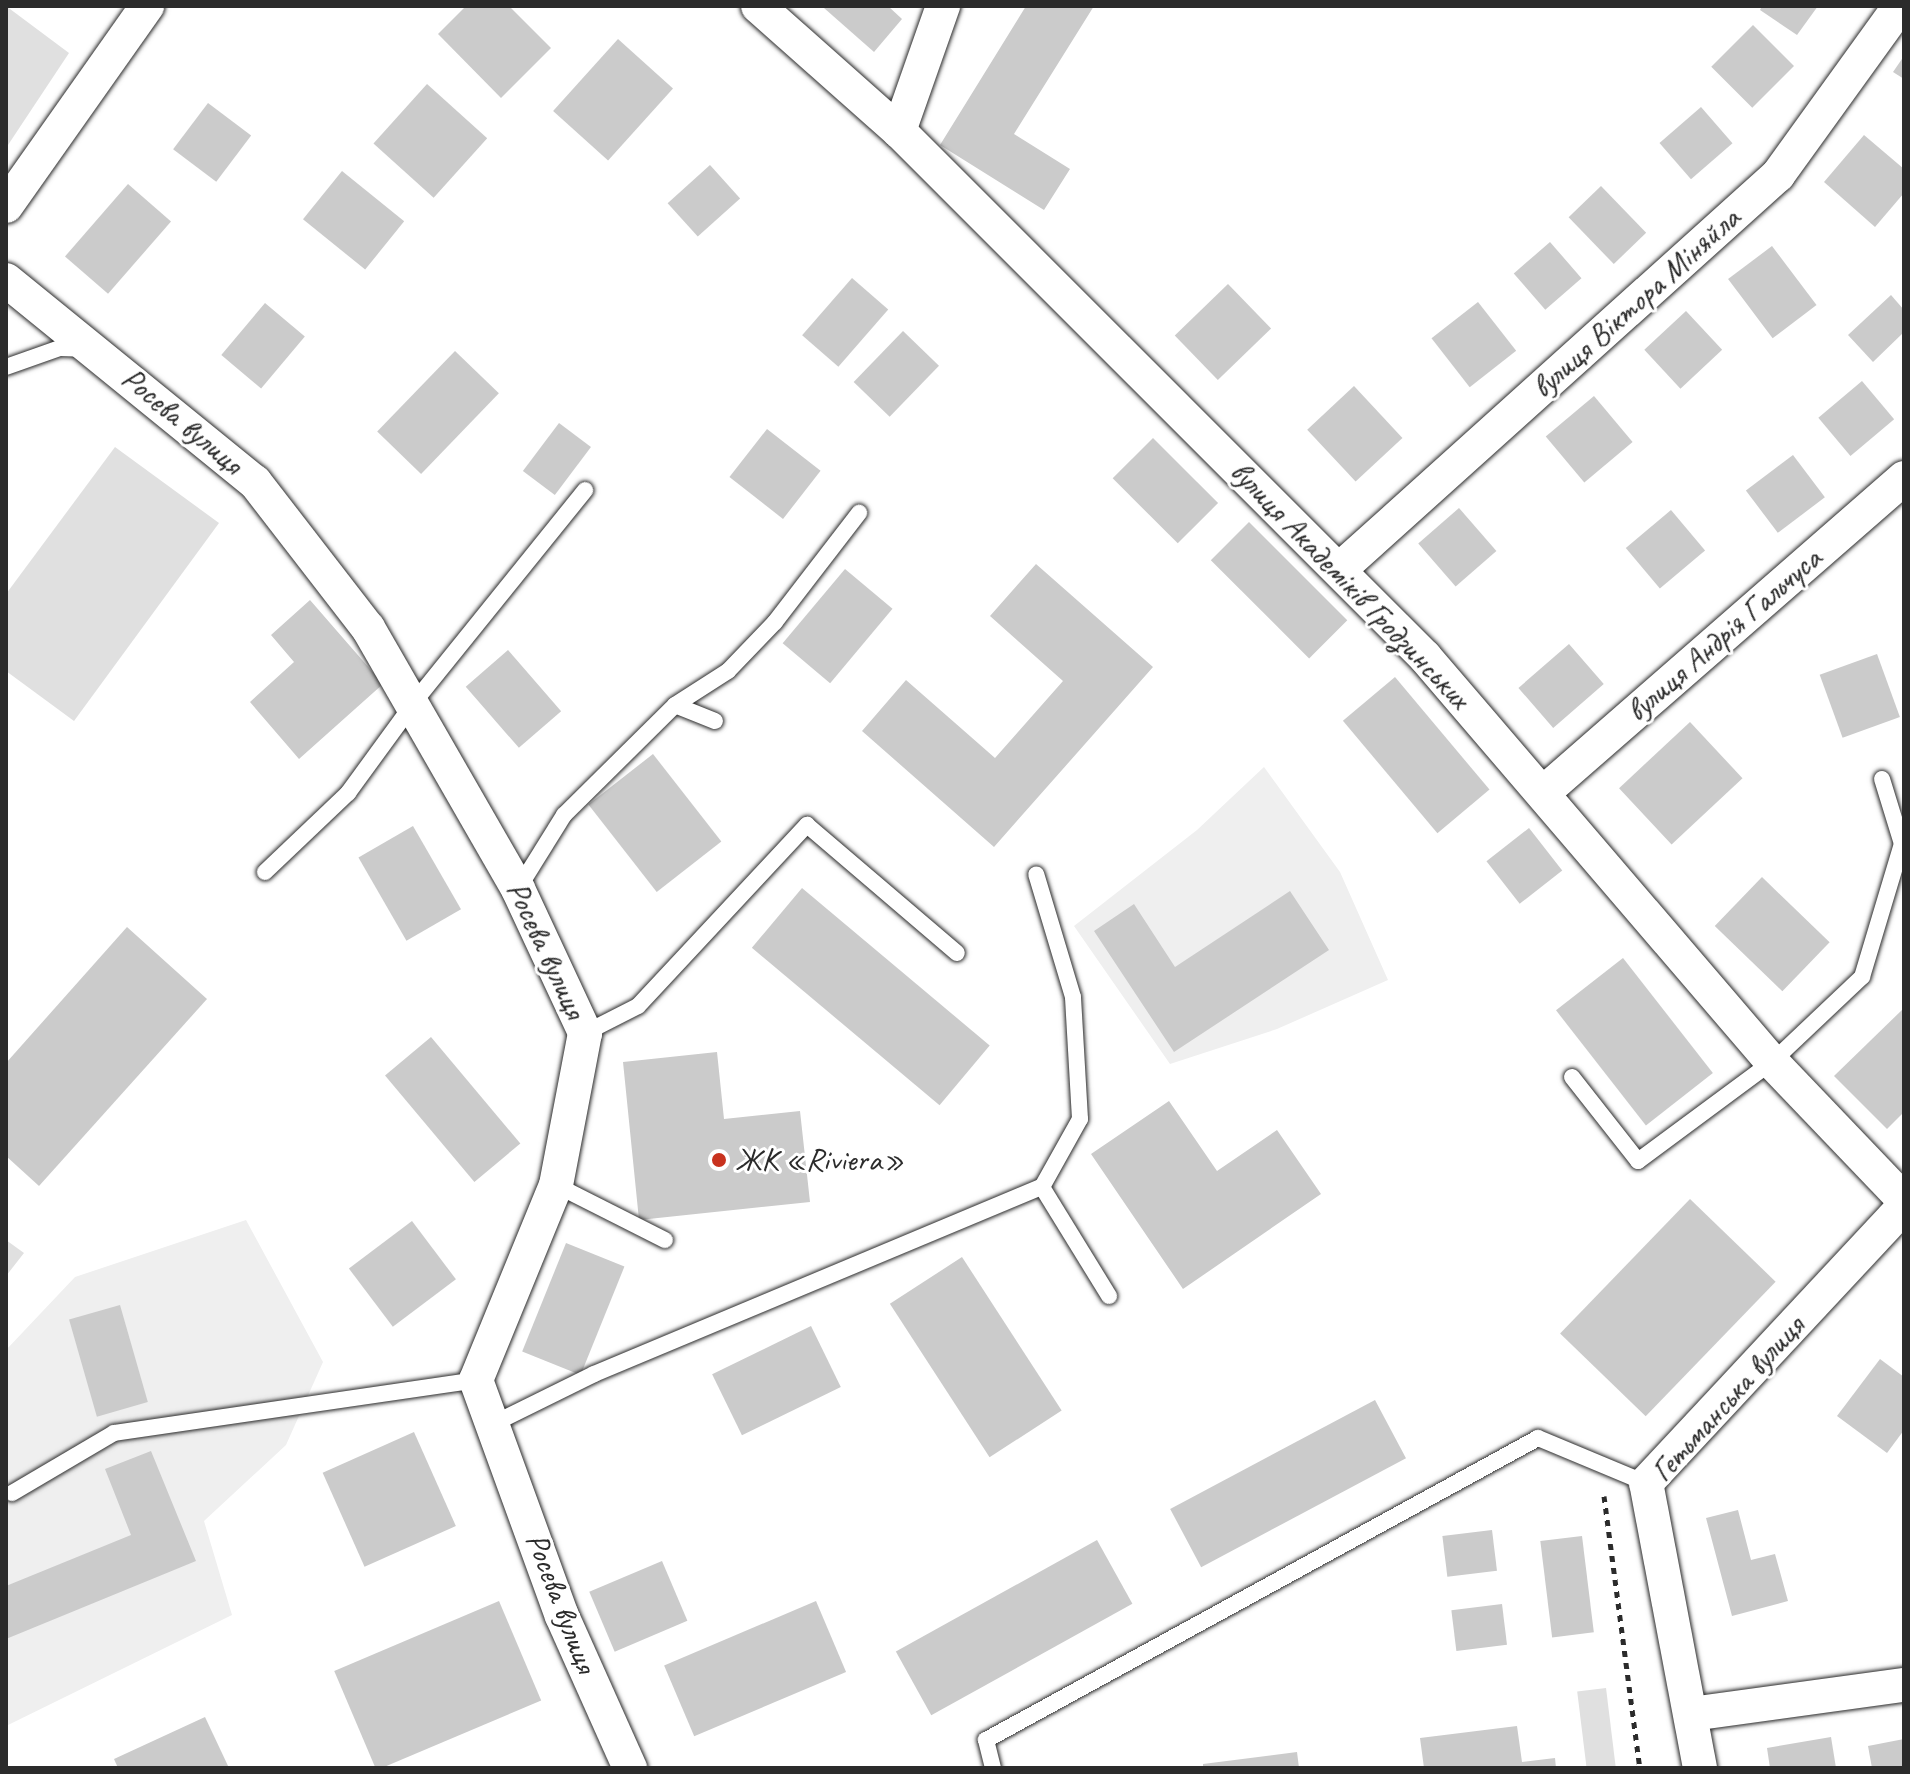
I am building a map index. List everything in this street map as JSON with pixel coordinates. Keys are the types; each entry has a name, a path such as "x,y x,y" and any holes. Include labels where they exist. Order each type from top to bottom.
{"street":[{"path":"6,206 147,6"},
{"name":"вулиця Академіків Гродзинських","path":"758,6 899,131 1425,657 1772,1062 1904,1203"},
{"path":"899,131 943,6"},
{"name":"вулиця Віктора Міняйла","path":"1339,570 1778,175 1900,6"},
{"name":"Росева вулиця","path":"6,280 255,482 368,628 415,701 518,889 585,1033 556,1185 476,1380 495,1423 562,1616 630,1768"},
{"name":"вулиця Андрія Гальчуса","path":"1543,793 1904,478"},
{"name":"Гетьманська вулиця","path":"1700,1768 1646,1483 1904,1203"},
{"path":"1691,1714 1904,1685"}],"lane":[{"path":"6,367 60,348 96,350"},
{"path":"265,872 348,793 415,701 585,490"},
{"path":"518,889 564,815 675,705 728,671 775,622 859,513"},
{"path":"675,705 715,721"},
{"path":"1572,1077 1638,1161 1772,1062 1862,977 1902,844 1882,779"},
{"path":"585,1033 638,1006 807,825 957,953"},
{"path":"495,1423 594,1374 1042,1187 1080,1119 1073,997 1036,874"},
{"path":"556,1185 665,1240"},
{"path":"1042,1187 1109,1296"},
{"path":"12,1493 114,1433 476,1380"},
{"path":"993,1768 986,1740 1538,1438 1646,1483"}],"path":[{"path":"1603,1507 1640,1768"}],"shaded area":[{"path":"6,6 69,53 6,148"},
{"path":"115,447 219,523 74,721 6,671 6,594"},
{"path":"1264,767 1340,872 1388,980 1277,1029 1170,1064 1074,926 1197,830"},
{"path":"246,1220 323,1362 286,1445 204,1521 232,1615 6,1726 6,1350 75,1277"},
{"path":"6,1240 24,1253 6,1276"},
{"path":"1606,1688 1616,1768 1587,1768 1577,1692"}],"building":[{"path":"466,6 509,6 551,48 501,98 438,34"},
{"path":"888,6 902,19 874,52 824,8"},
{"path":"1026,6 1094,6 1014,134 1070,169 1044,210 940,145"},
{"path":"1762,6 1818,6 1797,35 1760,10"},
{"path":"1753,25 1794,66 1752,108 1711,67"},
{"path":"618,39 673,89 608,161 553,111"},
{"path":"1904,56 1904,79 1893,72"},
{"path":"427,84 487,138 434,198 373,143"},
{"path":"208,103 251,135 216,182 173,149"},
{"path":"1701,107 1732,143 1691,179 1659,143"},
{"path":"1864,135 1904,169 1904,193 1875,227 1824,182"},
{"path":"710,165 740,198 698,237 668,203"},
{"path":"342,171 404,221 365,270 303,219"},
{"path":"128,184 171,221 108,294 65,256"},
{"path":"1601,186 1646,233 1614,264 1569,217"},
{"path":"1550,242 1581,278 1545,310 1514,273"},
{"path":"1772,246 1817,305 1773,338 1728,279"},
{"path":"852,278 888,309 838,367 802,335"},
{"path":"1228,284 1271,329 1218,380 1175,335"},
{"path":"1891,295 1904,310 1904,332 1873,362 1848,335"},
{"path":"1478,302 1516,351 1470,387 1432,338"},
{"path":"265,303 305,336 261,389 221,355"},
{"path":"1686,311 1722,350 1680,389 1644,350"},
{"path":"903,331 939,366 890,417 854,382"},
{"path":"455,351 499,393 421,474 377,432"},
{"path":"1862,381 1894,419 1850,456 1818,418"},
{"path":"1354,386 1402,438 1356,482 1307,430"},
{"path":"1594,396 1633,442 1584,482 1546,436"},
{"path":"559,423 591,447 555,495 523,471"},
{"path":"767,429 821,471 783,519 729,477"},
{"path":"1153,438 1218,503 1178,543 1113,478"},
{"path":"1793,455 1825,497 1778,533 1746,491"},
{"path":"1459,508 1496,551 1456,586 1418,543"},
{"path":"1671,510 1705,551 1660,589 1626,548"},
{"path":"1249,522 1347,620 1309,658 1211,560"},
{"path":"1036,564 1153,667 994,847 862,731 906,680 995,758 1063,681 990,616"},
{"path":"845,569 892,609 830,683 783,643"},
{"path":"310,600 383,684 299,759 250,702 294,662 271,635"},
{"path":"1569,644 1604,684 1553,728 1518,688"},
{"path":"508,650 561,711 519,748 466,687"},
{"path":"1877,654 1900,717 1843,738 1820,675"},
{"path":"1395,677 1489,790 1437,833 1343,721"},
{"path":"1690,722 1743,778 1672,844 1619,788"},
{"path":"653,754 721,841 657,892 588,804"},
{"path":"413,826 461,909 406,941 358,858"},
{"path":"1529,828 1562,871 1520,904 1486,861"},
{"path":"1762,877 1830,942 1782,991 1715,926"},
{"path":"802,888 990,1045 940,1105 752,948"},
{"path":"1290,891 1329,950 1174,1052 1094,931 1134,904 1175,967"},
{"path":"127,927 207,999 39,1186 6,1156 6,1063"},
{"path":"1623,958 1713,1073 1646,1125 1556,1010"},
{"path":"1904,1008 1904,1112 1887,1129 1834,1076"},
{"path":"431,1037 520,1143 474,1182 385,1076"},
{"name":"ЖК «Riviera»","path":"717,1052 724,1119 800,1111 810,1202 639,1220 623,1062"},
{"path":"1169,1101 1217,1171 1277,1130 1321,1194 1183,1289 1091,1154"},
{"path":"1690,1199 1776,1282 1646,1416 1560,1334"},
{"path":"412,1221 456,1279 393,1327 349,1269"},
{"path":"566,1243 624,1267 581,1375 522,1351"},
{"path":"962,1257 1062,1410 990,1457 890,1304"},
{"path":"120,1305 148,1402 97,1417 69,1320"},
{"path":"811,1326 841,1387 742,1435 712,1374"},
{"path":"1880,1359 1904,1377 1904,1430 1887,1453 1837,1416"},
{"path":"1375,1400 1406,1458 1201,1567 1170,1509"},
{"path":"414,1432 456,1526 365,1567 323,1473"},
{"path":"151,1451 196,1561 6,1639 6,1586 131,1535 105,1469"},
{"path":"1738,1510 1751,1560 1775,1554 1788,1601 1732,1616 1706,1518"},
{"path":"1492,1530 1497,1571 1447,1577 1442,1536"},
{"path":"1582,1536 1594,1632 1552,1637 1540,1541"},
{"path":"1097,1540 1132,1604 931,1715 896,1652"},
{"path":"662,1561 687,1621 615,1652 589,1592"},
{"path":"499,1601 541,1700 382,1768 375,1768 334,1671"},
{"path":"816,1601 846,1672 694,1736 664,1665"},
{"path":"1502,1604 1507,1645 1456,1651 1451,1610"},
{"path":"205,1717 229,1768 118,1768 114,1759"},
{"path":"1517,1726 1522,1762 1555,1758 1556,1768 1424,1768 1420,1738"},
{"path":"1831,1737 1836,1768 1770,1768 1767,1748"},
{"path":"1904,1739 1904,1768 1872,1768 1868,1746"},
{"path":"1297,1752 1299,1768 1203,1768 1203,1764"}],"place":[{"name":"ЖК «Riviera»","path":"719,1160"}]}
